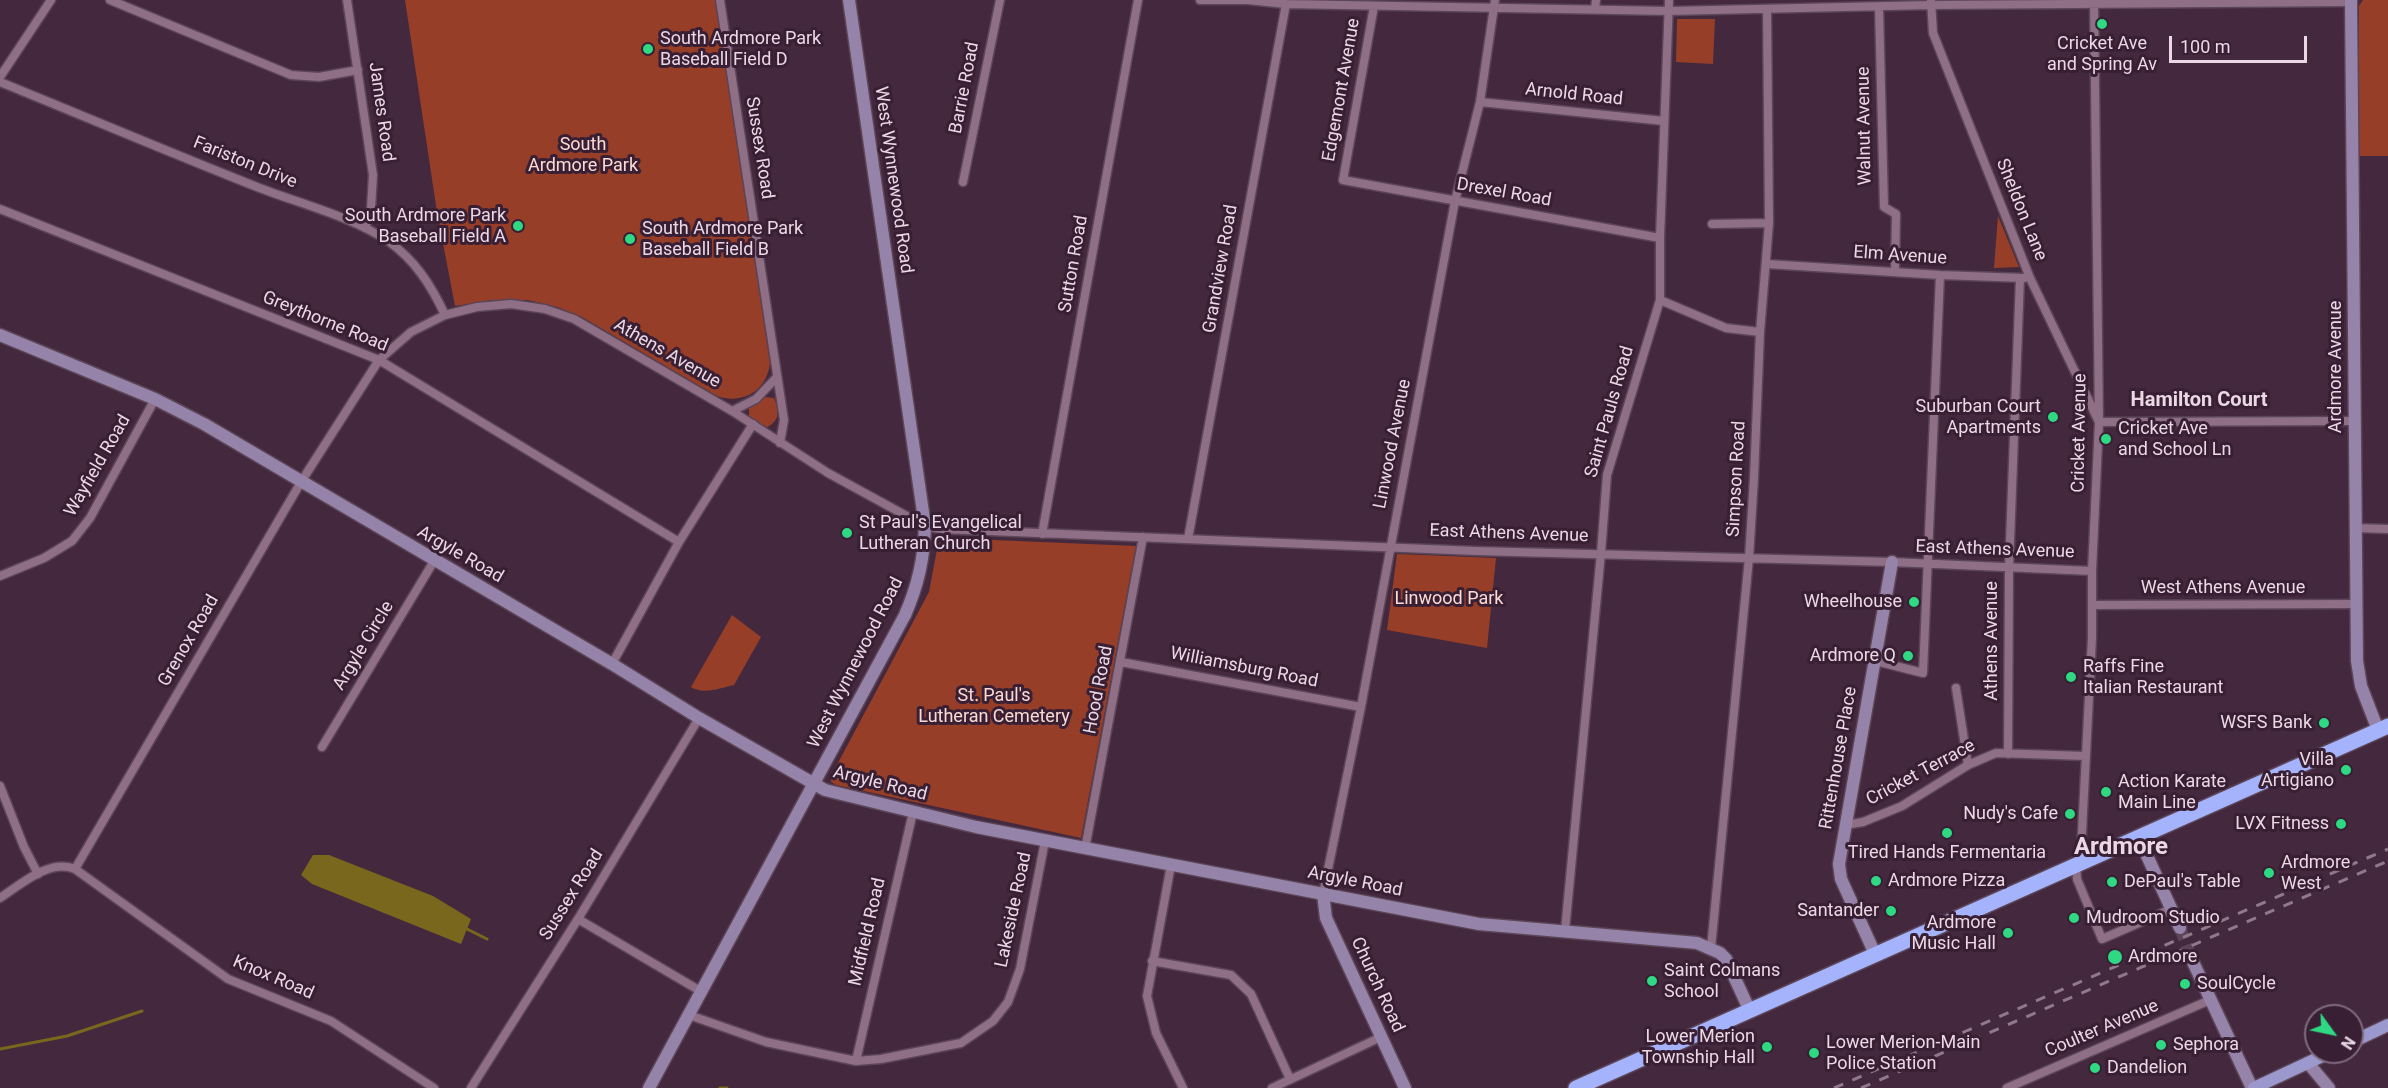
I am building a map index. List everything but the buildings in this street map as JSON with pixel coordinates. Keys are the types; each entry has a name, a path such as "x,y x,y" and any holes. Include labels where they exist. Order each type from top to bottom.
{"highway":[{"path":"1576,1088 2383,728"}],"main road":[{"path":"2364,1036 2388,1025"},
{"path":"2253,1088 2306,1064"}],"street":[{"path":"0,77 51,0"},
{"path":"110,0 291,75 319,77 358,70"},
{"name":"James Road","path":"347,0 373,175 371,209 365,228"},
{"name":"Sussex Road","path":"720,0 784,420 780,443"},
{"name":"West Wynnewood Road","path":"649,1088 915,592 924,557 925,526 849,0"},
{"name":"Barrie Road","path":"963,182 1000,0"},
{"name":"Sutton Road","path":"1042,534 1138,0"},
{"path":"1200,0 1248,0 1286,4 1596,4 1669,11 1879,7 1931,3 2351,1"},
{"name":"Saint Pauls Road","path":"1565,931 1601,553 1606,475 1660,300 1660,238 1669,0"},
{"path":"1779,10 1780,0"},
{"name":"Ardmore Avenue","path":"2351,1 2357,662 2360,679 2383,728"},
{"name":"Cricket Avenue","path":"2076,865 2081,852 2092,638 2092,571 2099,422 2094,2"},
{"name":"Sheldon Lane","path":"1931,3 1933,33 2030,278 2099,422"},
{"name":"Grandview Road","path":"1188,539 1286,4"},
{"name":"Edgemont Avenue","path":"1343,180 1370,4"},
{"name":"Linwood Avenue","path":"1323,894 1361,707 1455,201 1480,102 1494,4"},
{"name":"Walnut Avenue","path":"1879,7 1884,207 1896,214 1895,272"},
{"name":"Simpson Road","path":"1711,948 1749,558 1761,332 1767,264 1769,223 1767,10"},
{"name":"Fariston Drive","path":"0,82 259,188 365,228 387,240 407,256 431,287 445,315"},
{"name":"Arnold Road","path":"1480,102 1664,121"},
{"name":"Drexel Road","path":"1343,180 1660,238"},
{"name":"Greythorne Road","path":"0,209 379,360 679,542"},
{"path":"1713,224 1769,223"},
{"name":"Elm Avenue","path":"1767,264 2030,278"},
{"path":"1876,661 1923,673 1941,275"},
{"name":"Athens Avenue","path":"2008,754 2009,568 2020,278"},
{"path":"1660,300 1726,328 1761,332"},
{"name":"Athens Avenue","path":"379,360 411,332 445,315 477,307 511,304 545,309 585,324 732,411 780,443 925,526"},
{"name":"Argyle Road","path":"0,335 155,399 204,424 612,664 699,718 825,790 1045,841 1479,924 1697,943 1711,948"},
{"name":"Grenox Road","path":"75,869 301,482 379,360"},
{"path":"732,411 756,399 777,377"},
{"name":"Wayfield Road","path":"0,576 44,558 72,542 90,518 155,399"},
{"path":"2099,422 2354,422"},
{"path":"612,664 679,542 753,424"},
{"name":"East Athens Avenue","path":"925,526 941,529 1042,534 1476,551 1892,562 2092,571"},
{"path":"2355,528 2388,529"},
{"name":"Hood Road","path":"1085,849 1143,537"},
{"name":"Argyle Circle","path":"322,747 434,561"},
{"name":"Rittenhouse Place","path":"1875,954 1839,872 1845,825 1892,562"},
{"name":"West Athens Avenue","path":"2092,605 2355,604"},
{"name":"Williamsburg Road","path":"1121,662 1361,707"},
{"path":"1956,688 1968,765"},
{"name":"Sussex Road","path":"471,1088 578,918 699,718"},
{"name":"Cricket Terrace","path":"1845,825 1863,822 1902,806 1968,765 1996,753 2085,756"},
{"path":"0,786 24,847 38,874"},
{"name":"Midfield Road","path":"856,1061 914,812"},
{"path":"2138,836 2180,928"},
{"name":"Lakeside Road","path":"689,1014 766,1042 856,1061 881,1059 962,1043 993,1022 1008,1002 1020,969 1045,841"},
{"path":"1171,865 1147,996 1156,1033 1183,1088"},
{"path":"2076,865 2077,879 2102,939 2171,909"},
{"path":"0,898 38,874 60,866 75,869"},
{"name":"Knox Road","path":"75,869 228,979 331,1021 434,1088"},
{"name":"Church Road","path":"1323,894 1326,918 1405,1088"},
{"path":"578,918 702,992"},
{"path":"1711,948 1726,959 1749,1010"},
{"path":"1152,961 1231,975 1251,994 1290,1079"},
{"path":"2193,962 2253,1088"},
{"name":"Coulter Avenue","path":"2007,1088 2210,1000"},
{"path":"1272,1088 1381,1037"},
{"path":"2309,1064 2329,1088"}],"green space":[{"name":"South Ardmore Park","path":"405,0 715,0 770,363 768,373 759,388 744,397 735,399 717,396 582,317 557,307 528,300 494,300 455,306 437,212"},
{"path":"2363,0 2388,0 2388,156 2359,156 2359,6"},
{"path":"1677,19 1715,19 1713,64 1676,62"},
{"path":"1998,216 2019,267 1994,268"},
{"path":"766,397 774,398 778,415 774,422 766,428 749,416 749,406"},
{"name":"St. Paul's Lutheran Cemetery","path":"946,538 1136,546 1081,838 836,785 831,782 831,776 929,592 938,544"},
{"name":"Linwood Park","path":"1397,554 1496,558 1487,648 1387,630"},
{"path":"732,615 761,637 734,685 707,691 691,687"}],"shaded area":[{"path":"313,855 329,855 433,896 471,919 461,944 312,884 301,875"}],"waterway":[{"path":"465,928 487,939"},
{"path":"0,1049 67,1036 142,1011"},
{"path":"720,1088 727,1088"}],"tunnel":[{"path":"2180,928 2193,962"}],"railway":[{"path":"1834,1088 2388,849"},
{"path":"1861,1088 2388,861"}],"place":[{"name":"Cricket Ave and Spring Av","path":"2102,24"},
{"name":"South Ardmore Park Baseball Field D","path":"648,49"},
{"name":"South Ardmore Park Baseball Field A","path":"518,226"},
{"name":"South Ardmore Park Baseball Field B","path":"630,239"},
{"name":"Suburban Court Apartments","path":"2053,417"},
{"name":"Cricket Ave and School Ln","path":"2106,439"},
{"name":"St Paul's Evangelical Lutheran Church","path":"847,533"},
{"name":"Wheelhouse","path":"1914,602"},
{"name":"Ardmore Q","path":"1908,656"},
{"name":"Raffs Fine Italian Restaurant","path":"2071,677"},
{"name":"WSFS Bank","path":"2324,723"},
{"name":"Villa Artigiano","path":"2346,770"},
{"name":"Action Karate Main Line","path":"2106,792"},
{"name":"Nudy's Cafe","path":"2070,814"},
{"name":"LVX Fitness","path":"2341,824"},
{"name":"Tired Hands Fermentaria","path":"1947,833"},
{"name":"Ardmore West","path":"2269,873"},
{"name":"Ardmore Pizza","path":"1876,881"},
{"name":"DePaul's Table","path":"2112,882"},
{"name":"Santander","path":"1891,911"},
{"name":"Mudroom Studio","path":"2074,918"},
{"name":"Ardmore Music Hall","path":"2008,933"},
{"name":"Ardmore","path":"2115,957"},
{"name":"Saint Colmans School","path":"1652,981"},
{"name":"SoulCycle","path":"2185,984"},
{"name":"Sephora","path":"2161,1045"},
{"name":"Lower Merion Township Hall","path":"1767,1047"},
{"name":"Lower Merion-Main Police Station","path":"1814,1053"},
{"name":"Dandelion","path":"2095,1068"}],"district":[{"name":"Hamilton Court","path":"2199,401"},
{"name":"Ardmore","path":"2121,848"}]}
